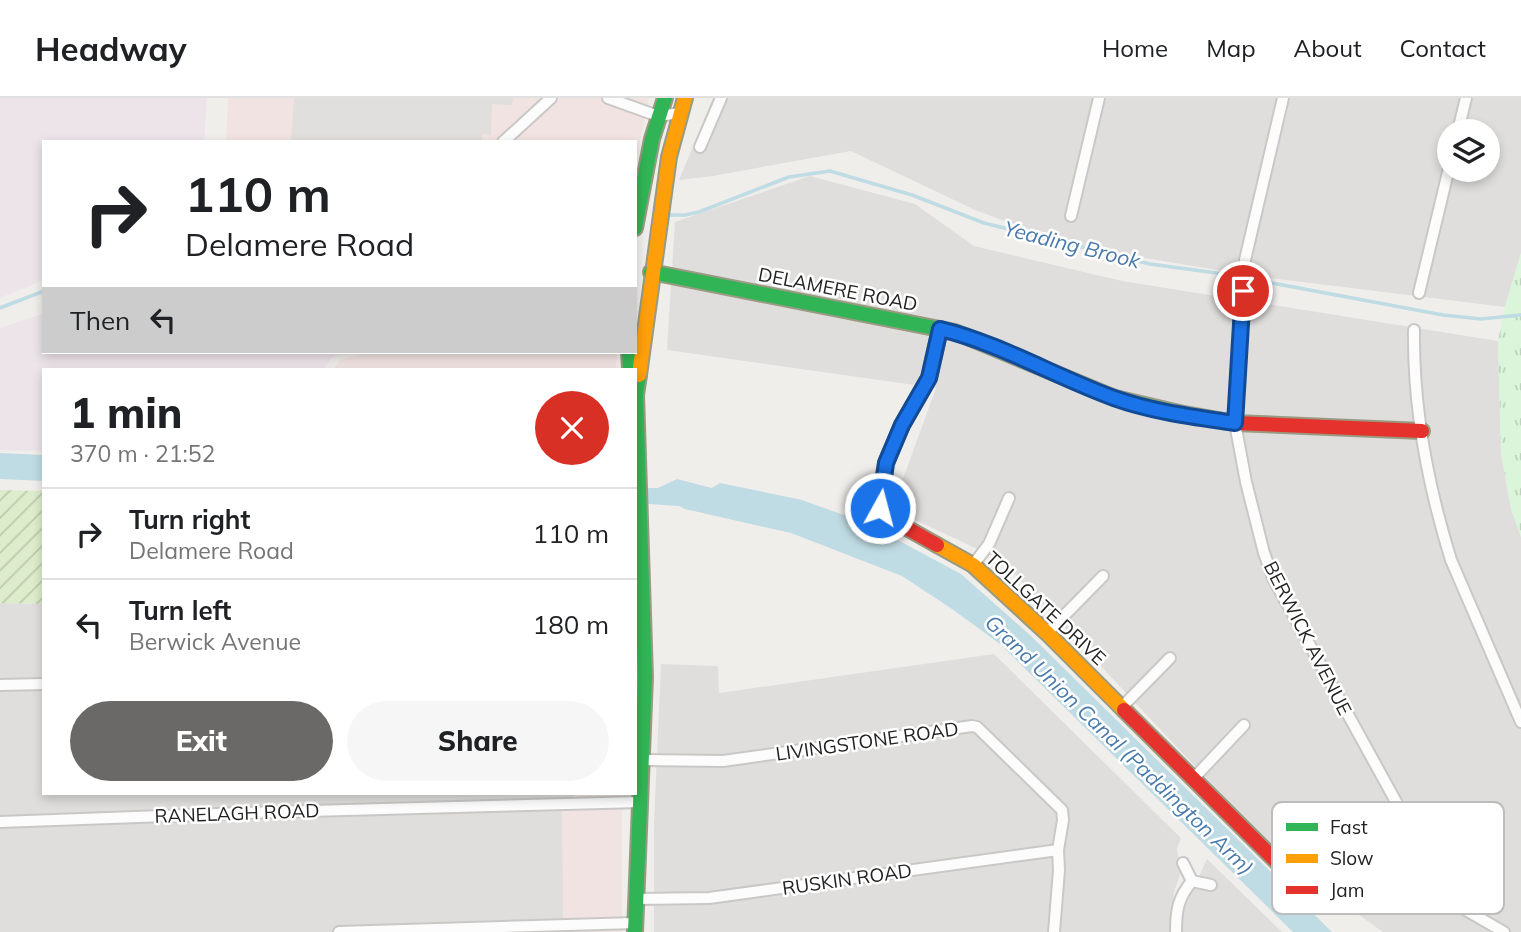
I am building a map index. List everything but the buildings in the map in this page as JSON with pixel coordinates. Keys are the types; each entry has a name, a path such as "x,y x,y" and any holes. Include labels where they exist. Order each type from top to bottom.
{"street":[{"path":"505,140 551,98"},
{"path":"608,98 659,116 680,113"},
{"path":"637,221 664,98 680,113"},
{"path":"637,371 642,311 652,272 663,192 685,98"},
{"path":"700,147 721,98"},
{"path":"1071,216 1098,98"},
{"path":"1245,260 1283,98"},
{"path":"1461,119 1466,98"},
{"path":"1419,293 1446,182"},
{"path":"637,239 658,233"},
{"name":"DELAMERE ROAD","path":"652,272 940,329 970,338 1115,398 1159,410 1235,423 1422,431"},
{"name":"BERWICK AVENUE","path":"1243,291 1235,423 1246,482 1264,553 1274,580 1396,802"},
{"name":"TOLLGATE DRIVE","path":"940,329 929,378 902,425 886,463 880,508 887,517 973,565 1046,633 1272,857"},
{"path":"1414,330 1415,382 1436,509 1451,560 1521,722"},
{"path":"339,932 635,927 642,760 637,480"},
{"path":"973,565 989,544 1009,498"},
{"path":"1046,633 1103,576"},
{"path":"1122,708 1170,658"},
{"path":"0,685 42,684"},
{"path":"1194,779 1244,725"},
{"name":"LIVINGSTONE ROAD","path":"642,760 723,761 972,726 980,729 1060,806 1063,820 1058,850"},
{"name":"RANELAGH ROAD","path":"0,822 641,802"},
{"path":"1054,932 1058,850"},
{"name":"RUSKIN ROAD","path":"636,899 709,898 1058,850"},
{"path":"1183,863 1192,881"},
{"path":"1192,881 1211,885"},
{"path":"1175,932 1177,904 1192,881"},
{"name":"BERWICK AVENUE","path":"1473,914 1504,932"}],"shaded area":[{"path":"0,98 207,98 204,140 42,140 42,281 0,298"},
{"path":"228,98 649,98 637,157 637,140 226,140"},
{"path":"294,98 513,98 512,105 492,104 491,135 482,134 482,140 291,140"},
{"path":"713,98 1521,98 1521,253 1505,307 1254,276 1072,246 975,210 851,151 679,180"},
{"path":"810,176 915,204 974,246 1122,281 1498,341 1501,453 1511,509 1521,537 1521,932 1383,932 1358,914 1504,914 1504,802 1272,802 1272,848 1001,560 892,509 936,388 667,350 675,222"},
{"path":"42,314 42,354 341,354 333,356 325,368 42,368 42,451 0,450 0,328"},
{"path":"362,354 617,354 616,368 335,368 340,360"},
{"path":"0,603 42,604 42,795 574,795 574,932 0,932"},
{"path":"994,654 1181,838 1177,849 1181,872 1174,892 1170,932 654,932 654,823 661,664 718,666 719,693"},
{"path":"574,795 622,795 622,932 574,932 574,928 563,928 562,803 575,801"},
{"path":"1207,859 1282,932 1182,932 1182,914"}],"green space":[{"path":"1521,253 1521,537 1511,509 1501,453 1498,341"},
{"path":"0,490 42,491 42,604 0,603"}],"water":[{"path":"0,453 42,455 42,481 0,479"},
{"name":"Grand Union Canal (Paddington Arm)","path":"677,479 712,488 720,483 802,500 866,523 961,574 1031,636 1272,873 1272,911 1000,644 952,609 902,576 791,533 679,506 637,503 637,488 658,488"},
{"path":"1275,914 1314,914 1332,932 1293,932"}],"waterway":[{"name":"Yeading Brook","path":"665,215 699,212 789,177 830,171 912,195 984,223 1150,264 1224,274 1443,315 1481,319 1521,315"},
{"name":"Yeading Brook","path":"0,308 42,292"}],"traffic: fast":[{"path":"637,218 652,139 665,98"},
{"path":"651,272 955,332 1115,398 1179,413"},
{"path":"629,354 630,368"},
{"path":"637,388 639,375"},
{"path":"635,932 645,677 637,426"}],"traffic: slow":[{"path":"639,375 669,157 685,98"},
{"path":"937,545 973,565 1047,633 1124,710"}],"traffic: jam":[{"path":"937,545 887,517 881,511 880,496 886,463 902,425 929,378 940,329"},
{"path":"1179,413 1235,423 1422,431"},
{"path":"1124,710 1272,857"}],"route":[{"path":"880,508 886,463 902,425 929,378 940,329 956,332 1115,398 1179,414 1235,423 1243,291"}]}
